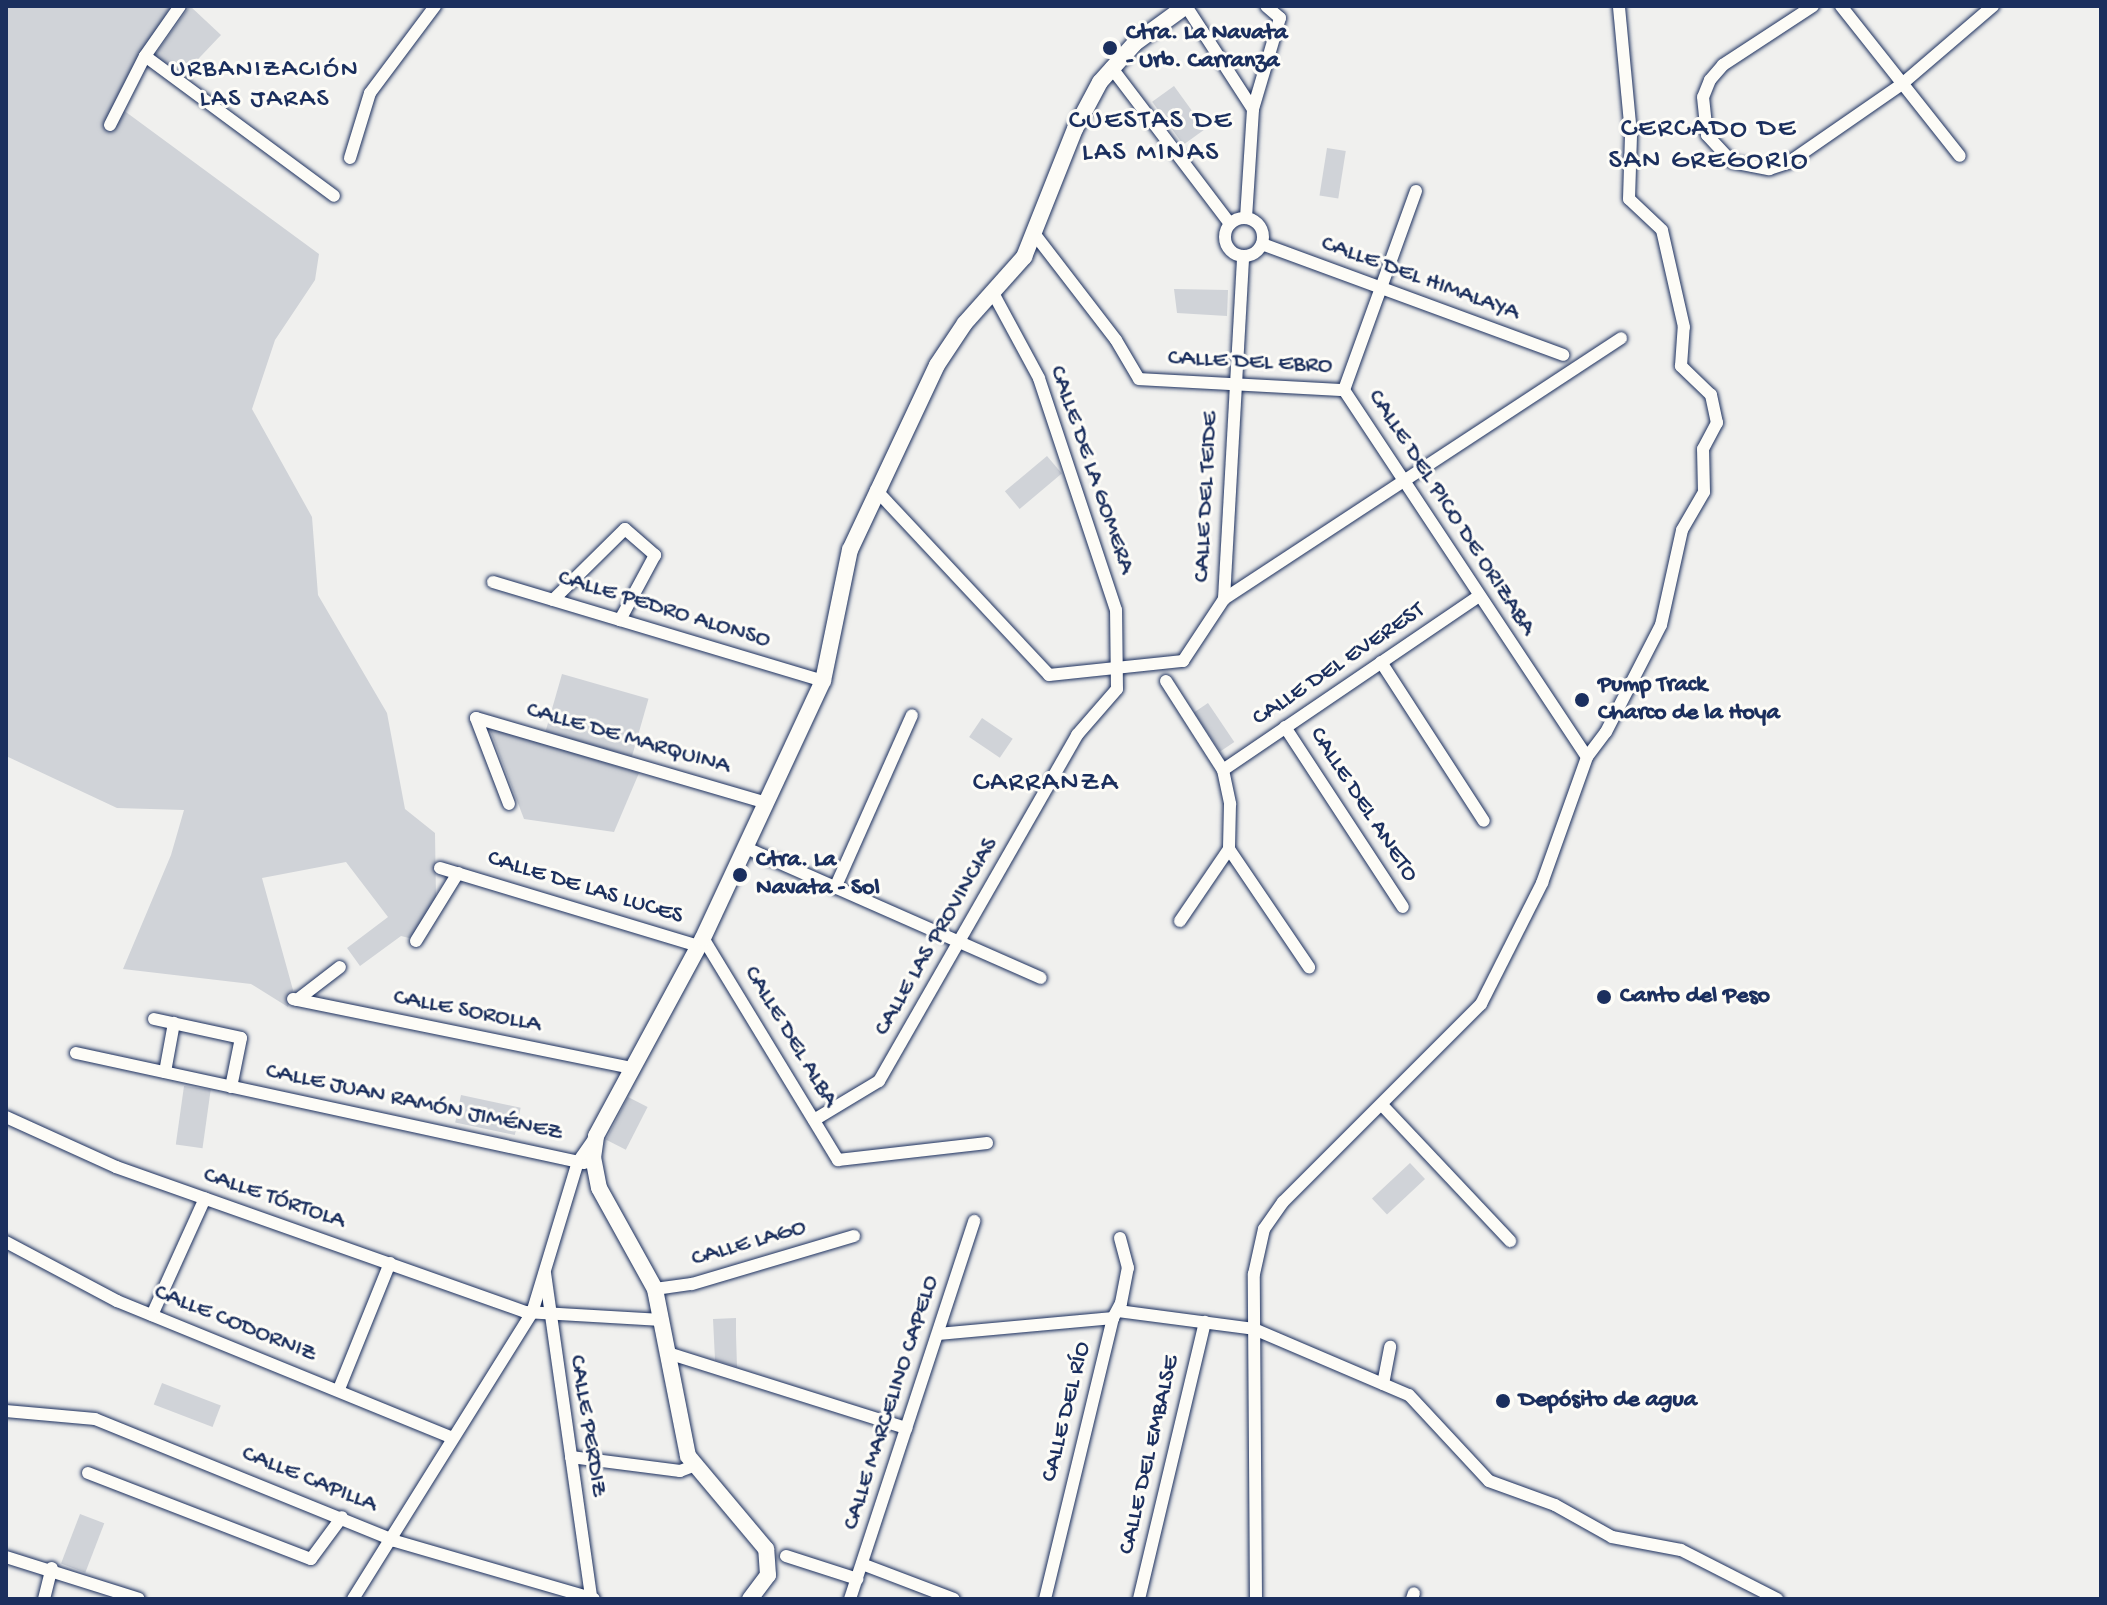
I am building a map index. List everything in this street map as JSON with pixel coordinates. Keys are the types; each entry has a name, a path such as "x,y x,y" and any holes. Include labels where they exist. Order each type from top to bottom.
{"main road":[{"path":"750,1599 768,1575 766,1549 693,1466 655,1289 586,1167 596,1136 701,942 823,681 850,550 937,365 1036,236 1075,129 1111,67 1186,6"}],"street":[{"path":"110,125 145,56 180,6"},
{"path":"350,158 375,84 435,6"},
{"path":"1186,6 1253,109"},
{"path":"1246,218 1253,109 1280,18 1266,6"},
{"path":"1256,1599 1256,1248 1264,1229 1283,1202 1481,1004 1542,883 1587,757 1606,732 1661,625 1682,530 1704,492 1703,449 1717,423 1711,395 1681,366 1684,327 1662,230 1629,199 1631,134 1619,6"},
{"path":"1813,6 1723,65 1710,80 1702,116 1717,151 1750,169 1788,163 1902,84 1993,6"},
{"path":"1841,6 1960,156"},
{"path":"145,56 334,196"},
{"path":"1111,67 1230,224"},
{"name":"CALLE DEL PICO DE ORIZABA","path":"1416,191 1344,390 1587,757"},
{"path":"1246,218 1262,230 1262,244 1243,257 1227,247 1225,235 1230,224 1246,218"},
{"name":"CALLE DEL EBRO","path":"1036,236 1116,340 1139,379 1344,390"},
{"name":"CALLE DEL HIMALAYA","path":"1262,244 1584,363"},
{"name":"CALLE DEL TEIDE","path":"876,490 1041,670 1058,678 1183,661 1224,599 1243,257"},
{"name":"CALLE DE LA GOMERA","path":"993,293 1039,378 1116,610 1117,670"},
{"path":"1224,599 1621,338"},
{"path":"1563,355 1567,374"},
{"path":"553,600 625,529 655,555 620,620"},
{"path":"1225,574 1233,584 1245,585"},
{"name":"CALLE PEDRO ALONSO","path":"493,582 823,681"},
{"name":"CALLE DEL EVEREST","path":"1223,770 1479,596"},
{"path":"1381,662 1484,821"},
{"name":"CALLE LAS PROVINCIAS","path":"814,1120 879,1081 1077,735 1117,689 1117,670"},
{"path":"1166,681 1223,770 1230,804 1229,849 1180,921"},
{"path":"835,888 912,715"},
{"name":"CALLE DE MARQUINA","path":"509,804 476,718 767,803"},
{"name":"CALLE DEL ANETO","path":"1285,727 1403,907"},
{"path":"746,848 1041,978"},
{"path":"1229,849 1309,967"},
{"name":"CALLE DE LAS LUCES","path":"440,868 701,942"},
{"name":"CALLE DE LAS LUCES","path":"416,941 458,873"},
{"name":"CALLE DEL ALBA","path":"701,942 838,1160 987,1143"},
{"name":"CALLE SOROLLA","path":"340,967 295,1000 631,1068"},
{"name":"CALLE JUAN RAMÓN JIMÉNEZ","path":"154,1019 241,1038 231,1087"},
{"path":"165,1072 174,1023"},
{"name":"CALLE JUAN RAMÓN JIMÉNEZ","path":"76,1053 586,1167"},
{"path":"1382,1105 1510,1241"},
{"name":"CALLE TÓRTOLA","path":"6,1117 116,1167 532,1313 662,1320"},
{"name":"CALLE PERDIZ","path":"353,1599 532,1313 544,1261 586,1167"},
{"path":"152,1315 205,1198"},
{"name":"CALLE MARCELINO CAPELO","path":"850,1599 974,1221"},
{"name":"CALLE LAGO","path":"655,1289 692,1284 854,1236"},
{"name":"CALLE DEL RÍO","path":"1045,1599 1128,1268 1120,1238"},
{"name":"CALLE CODORNIZ","path":"6,1242 152,1315 339,1389 452,1438"},
{"name":"CALLE PERDIZ","path":"544,1261 548,1313 593,1599"},
{"path":"339,1389 390,1263"},
{"path":"938,1334 1116,1314 1254,1329 1409,1395 1489,1481 1555,1505 1612,1537 1681,1550 1777,1599"},
{"name":"CALLE DEL EMBALSE","path":"1139,1599 1205,1322"},
{"path":"1383,1384 1390,1347"},
{"path":"668,1353 906,1428"},
{"name":"CALLE CAPILLA","path":"6,1411 95,1419 391,1536 593,1599"},
{"path":"571,1457 680,1471 693,1466"},
{"path":"88,1473 311,1559 342,1517"},
{"path":"786,1556 857,1579"},
{"path":"6,1557 52,1568 139,1599"},
{"path":"862,1564 954,1599"},
{"path":"44,1599 52,1568"}],"shaded area":[{"path":"6,6 171,6 115,104 319,254 315,280 275,340 252,409 312,517 318,595 387,713 405,809 435,833 436,899 413,939 401,936 360,966 347,948 388,917 346,862 262,878 293,990 288,1007 251,984 123,969 171,855 184,810 117,808 6,756"},
{"path":"190,6 221,35 182,76 154,56"},
{"path":"1174,86 1205,129 1183,145 1152,102"},
{"path":"1327,148 1346,151 1338,198 1319,195"},
{"path":"1174,289 1228,290 1227,316 1177,313"},
{"path":"1047,456 1062,474 1020,509 1005,491"},
{"path":"562,674 649,699 632,756 545,732"},
{"path":"1208,703 1234,742 1220,751 1194,713"},
{"path":"982,718 1013,739 1000,758 969,737"},
{"path":"489,727 639,773 614,832 524,819"},
{"path":"184,1086 211,1090 203,1148 176,1144"},
{"path":"461,1095 521,1108 515,1135 455,1122"},
{"path":"628,1097 648,1107 626,1150 606,1140"},
{"path":"1410,1163 1425,1179 1387,1215 1372,1198"},
{"path":"736,1318 737,1367 715,1360 713,1319"},
{"path":"162,1383 221,1406 213,1427 154,1404"},
{"path":"80,1514 104,1523 85,1573 61,1563"}],"place":[{"name":"Ctra. La Navata - Urb. Carranza","path":"1110,48"},
{"name":"Pump Track Charco de la Hoya","path":"1582,700"},
{"name":"Ctra. La Navata - Sol","path":"740,875"},
{"name":"Canto del Peso","path":"1604,997"},
{"name":"Depósito de agua","path":"1503,1401"}],"district":[{"name":"URBANIZACIÓN LAS JARAS","path":"265,86"},
{"name":"CUESTAS DE LAS MINAS","path":"1151,138"},
{"name":"CERCADO DE SAN GREGORIO","path":"1709,146"},
{"name":"CARRANZA","path":"1046,784"}]}
